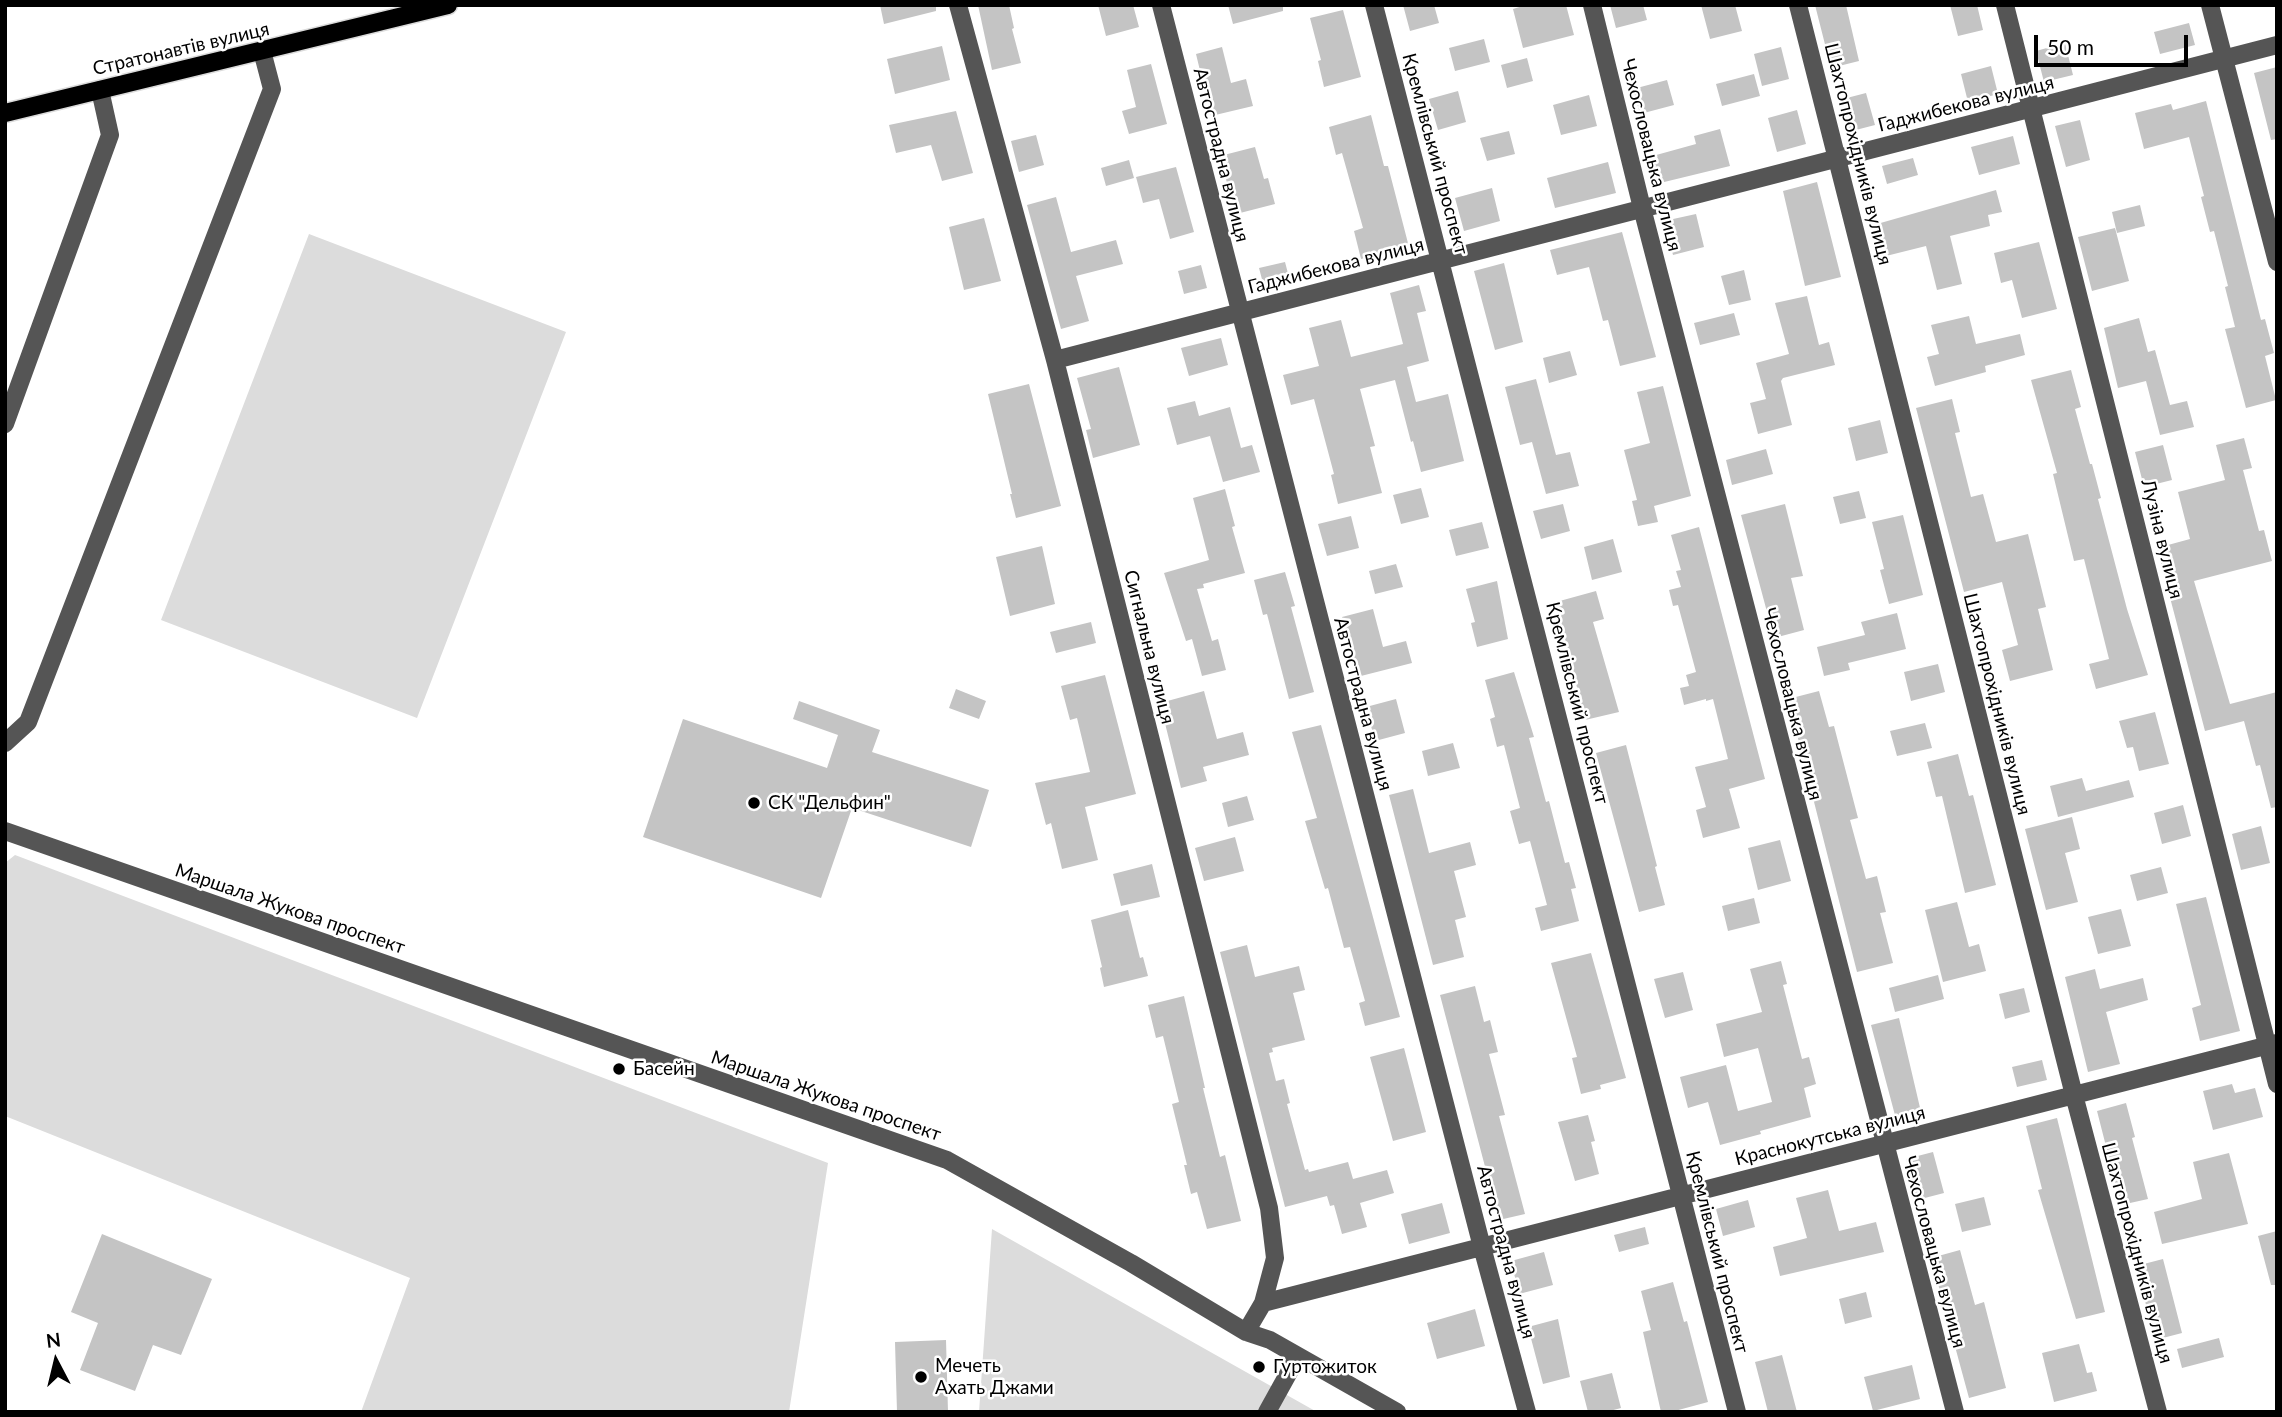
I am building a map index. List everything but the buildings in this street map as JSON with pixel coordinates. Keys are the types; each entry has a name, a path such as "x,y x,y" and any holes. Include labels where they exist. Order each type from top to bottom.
{"main road":[{"name":"Стратонавтів вулиця","path":"5,113 448,5"}],"street":[{"name":"Сигнальна вулиця","path":"958,5 1055,360 1269,1209 1275,1258 1263,1303"},
{"name":"Автострадна вулиця","path":"1161,5 1527,1412"},
{"name":"Кремлівський проспект","path":"1374,5 1737,1412"},
{"name":"Чехословацька вулиця","path":"1592,5 1642,208 1955,1412"},
{"name":"Шахтопрохідників вулиця","path":"1798,5 2074,1095 2158,1412"},
{"name":"Лузіна вулиця","path":"2005,5 2272,1044 2277,1084"},
{"path":"2210,5 2277,262"},
{"name":"Гаджибекова вулиця","path":"1055,360 2277,45"},
{"path":"5,743 28,722 272,89 262,51"},
{"path":"5,424 110,135 100,90"},
{"name":"Маршала Жукова проспект","path":"5,831 947,1160 1131,1263 1246,1332 1270,1340 1397,1412"},
{"name":"Краснокутська вулиця","path":"1263,1303 2272,1044"},
{"path":"1246,1332 1263,1303"},
{"path":"1267,1412 1298,1356"}],"shaded area":[{"path":"309,234 566,332 417,718 161,620"},
{"path":"15,855 828,1163 789,1412 361,1412 410,1278 5,1116 5,863"},
{"path":"992,1229 1317,1412 979,1412"}],"place":[{"name":"СК \"Дельфин\"","path":"754,803"},
{"name":"Басейн","path":"619,1069"},
{"name":"Гуртожиток","path":"1259,1367"},
{"name":"Мечеть Ахать Джами","path":"921,1377"}]}
